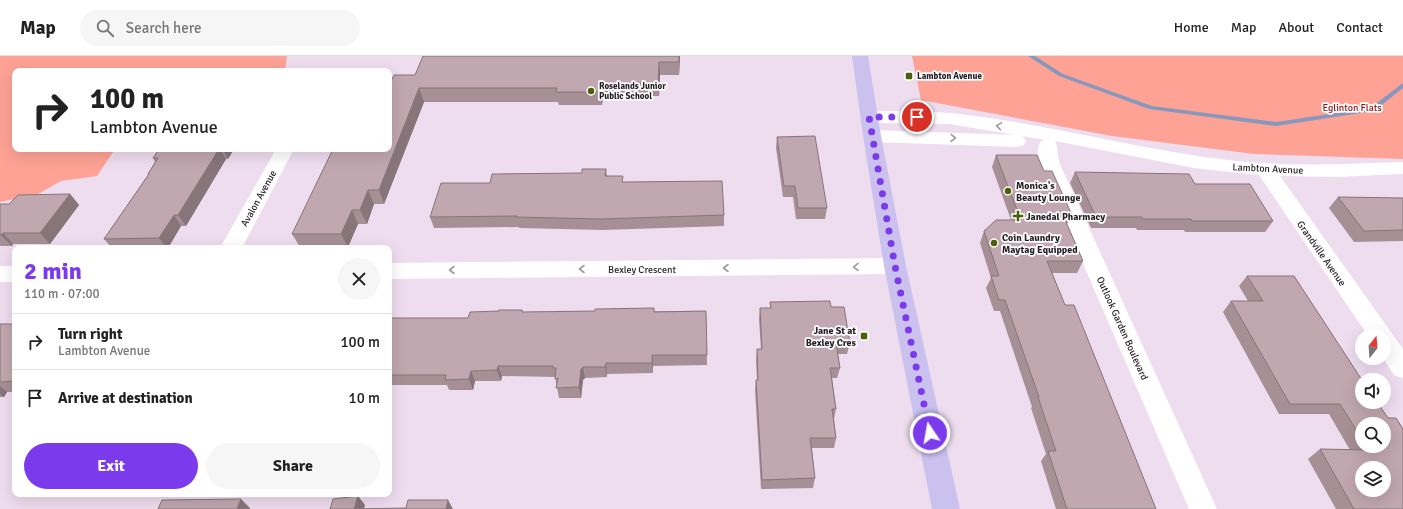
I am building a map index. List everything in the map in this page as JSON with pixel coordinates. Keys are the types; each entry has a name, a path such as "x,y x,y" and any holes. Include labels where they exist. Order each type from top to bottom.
{"main road":[{"path":"860,56 895,266 946,509"}],"street":[{"name":"Lambton Avenue","path":"871,126 959,120 1049,134 1134,151 1227,166 1264,170 1403,168"},
{"name":"Lambton Avenue","path":"871,126 1048,145 1134,151"},
{"name":"Outlook Garden Boulevard","path":"1048,145 1050,164 1204,509"},
{"name":"Avalon Avenue","path":"233,245 283,152"},
{"name":"Grandville Avenue","path":"1264,170 1375,329"},
{"name":"Bexley Crescent","path":"392,271 895,266"},
{"path":"0,274 12,274"},
{"path":"1391,351 1403,368"}],"green space":[{"path":"0,56 287,56 285,68 12,68 12,152 113,152 97,176 61,181 38,194 0,202"},
{"name":"Eglinton Flats","path":"912,56 1403,56 1403,159 1254,154 1112,136 921,100"}],"building":[{"path":"423,56 679,56 679,62 659,62 658,83 601,83 600,92 556,92 557,88 419,88 379,190 368,190 360,210 352,210 341,234 292,234 332,152 392,152 392,79 394,75 415,75"},
{"path":"815,136 827,208 798,208 795,186 784,186 777,137"},
{"path":"157,152 217,152 178,215 174,215 159,238 104,239 149,174 158,158 153,158"},
{"path":"996,155 1037,155 1044,171 1052,171 1072,215 1063,215 1083,261 1047,261 1065,305 1074,305 1156,509 1067,509 1048,451 1056,451 1039,397 1005,300 999,300 991,276 999,276 984,231 996,220 1021,220"},
{"path":"582,169 606,169 605,176 623,176 622,182 722,181 724,215 601,219 516,217 517,216 430,217 441,183 490,183 492,174 582,173"},
{"path":"1075,172 1189,174 1195,184 1250,184 1273,221 1192,221 1191,219 1096,217"},
{"path":"70,194 40,233 3,233 0,235 0,204 9,204 18,195"},
{"path":"1338,197 1403,198 1403,230 1364,231"},
{"path":"1247,276 1294,276 1357,373 1355,373 1355,409 1382,409 1387,417 1355,417 1355,428 1340,404 1290,404 1231,301 1263,301"},
{"path":"830,301 831,307 844,307 850,343 836,343 840,368 830,368 836,409 832,409 836,438 810,438 815,478 762,480 756,380 758,380 757,349 762,349 760,308 771,308 770,302"},
{"path":"654,308 654,312 706,311 707,355 652,355 652,363 606,363 605,367 583,367 581,369 579,387 556,388 558,378 555,379 556,368 553,368 553,366 498,366 497,370 471,371 469,379 445,380 446,375 392,375 392,318 468,318 470,312 499,310 522,310 522,312 595,311 595,309"},
{"path":"0,324 12,324 12,381 0,382"},
{"path":"1391,418 1396,418 1403,429 1403,509 1354,509 1320,449 1355,450 1355,453 1391,453"},
{"path":"358,497 354,509 330,509 333,499"},
{"path":"241,499 237,509 158,509 162,500"},
{"path":"408,500 448,500 446,509 354,509 406,508"}],"waterway":[{"path":"1031,56 1061,75 1151,108 1276,124 1372,110 1403,85"}],"place":[{"name":"Lambton Avenue","path":"909,76"},
{"name":"Roselands Junior Public School","path":"591,91"},
{"name":"Monica's Beauty Lounge","path":"1008,191"},
{"name":"Janedal Pharmacy","path":"1018,216"},
{"name":"Coin Laundry Maytag Equipped","path":"994,243"},
{"name":"Jane St at Bexley Cres","path":"864,336"}],"route":[{"path":"917,117 869,117 895,266 930,433"}]}
